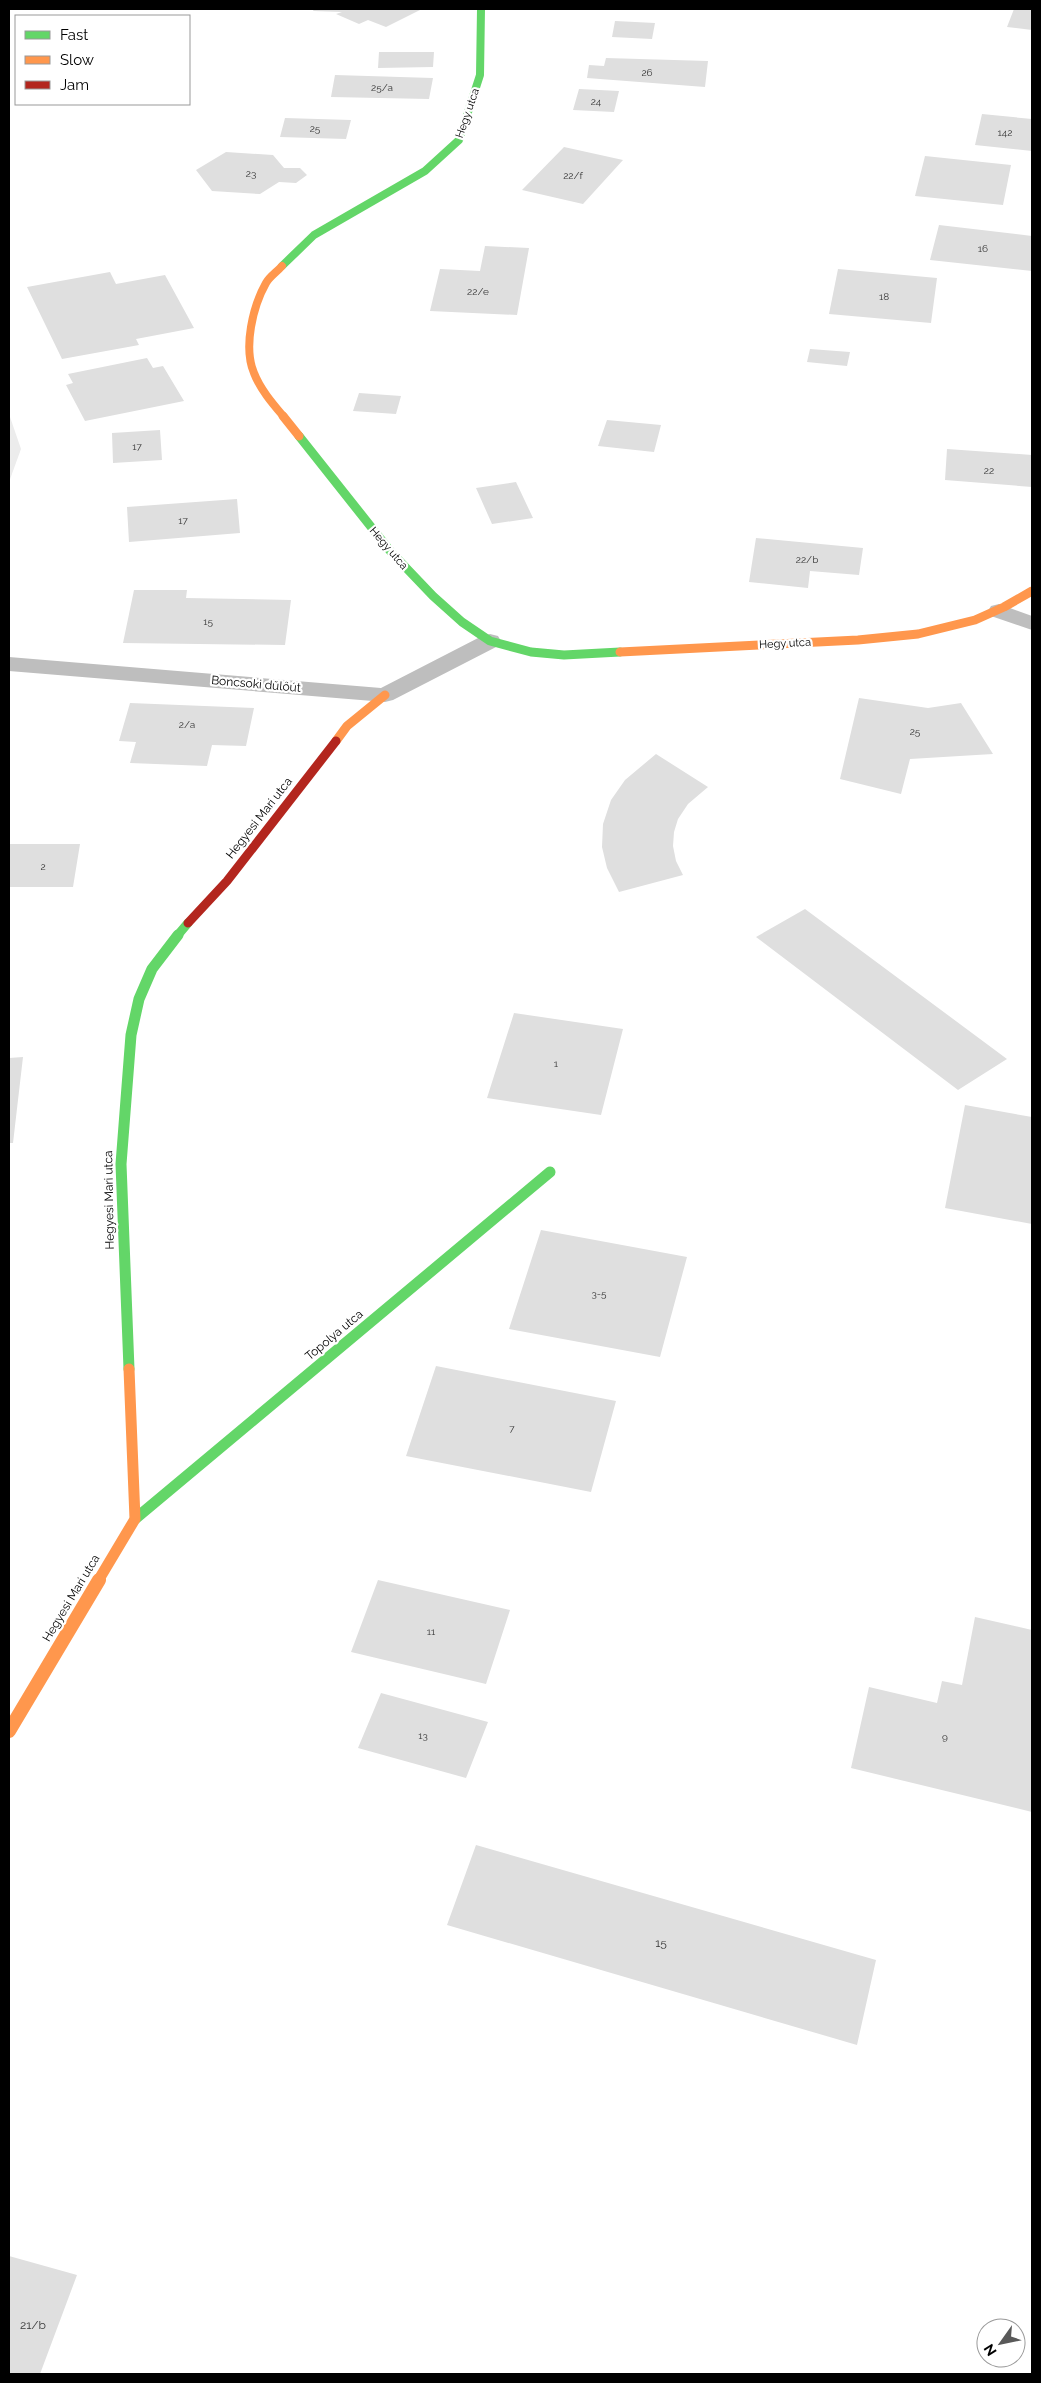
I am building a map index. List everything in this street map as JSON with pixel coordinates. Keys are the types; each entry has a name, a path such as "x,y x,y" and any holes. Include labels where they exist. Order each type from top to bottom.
{"street":[{"name":"Hegy utca","path":"481,9 480,75 459,140 425,171 314,235 293,254 266,283 255,315 249,347 253,372 273,403 391,552 448,609 490,641 532,652 564,655 872,639 921,634 975,620 999,611 1032,591"},
{"path":"999,611 1032,623"},
{"path":"385,694 490,641"},
{"name":"Boncsoki dűlőút","path":"9,664 385,694"},
{"name":"Hegyesi Mari utca","path":"9,1731 135,1519 121,1164 131,1035 139,999 152,970 167,947 227,881 347,726 385,694"},
{"name":"Topolya utca","path":"135,1519 550,1172"}],"shaded area":[{"path":"9,414 21,449 9,482"}],"building":[{"path":"314,9 420,10 386,27 368,20 359,24 336,14 342,12 313,11"},
{"path":"1014,9 1032,9 1032,30 1007,27"},
{"path":"615,21 655,23 652,39 612,37"},
{"path":"379,52 434,52 433,67 378,68"},
{"path":"606,58 708,61 705,87 587,78 589,65 604,66"},
{"path":"335,75 433,78 429,99 331,97"},
{"path":"579,89 619,91 614,112 573,110"},
{"path":"982,114 1032,119 1032,151 975,145"},
{"path":"285,118 351,120 346,139 280,137"},
{"path":"564,147 623,160 583,204 522,190"},
{"path":"226,152 273,155 284,168 300,168 307,175 296,183 279,182 260,194 212,191 196,170"},
{"path":"925,156 1011,165 1003,205 915,196"},
{"path":"939,225 1032,236 1032,271 930,260"},
{"path":"485,246 529,248 517,315 430,311 440,269 480,271"},
{"path":"838,269 937,278 931,323 829,314"},
{"path":"110,272 116,284 165,275 194,328 136,339 139,345 62,359 27,287"},
{"path":"810,349 850,352 847,366 807,362"},
{"path":"147,358 153,368 163,366 184,401 85,421 66,385 73,383 68,374"},
{"path":"359,393 401,396 396,414 353,411"},
{"path":"607,420 661,425 654,452 598,446"},
{"path":"160,430 162,460 113,463 112,433"},
{"path":"947,449 1032,455 1032,487 945,480"},
{"path":"516,482 533,518 492,524 476,488"},
{"path":"237,499 240,533 129,542 127,507"},
{"path":"756,538 863,548 859,575 810,571 808,588 749,582"},
{"path":"134,590 187,590 186,598 291,600 285,645 123,643"},
{"path":"859,698 928,708 961,703 993,754 910,759 901,794 840,779"},
{"path":"130,703 254,708 246,746 212,745 207,766 130,763 136,742 119,741"},
{"path":"656,754 708,787 688,804 678,819 674,832 673,846 676,861 683,875 619,892 607,868 602,847 603,824 611,800 625,780"},
{"path":"9,844 80,844 73,887 9,887"},
{"path":"805,909 1007,1059 958,1090 756,937"},
{"path":"514,1013 623,1029 601,1115 487,1098"},
{"path":"23,1057 13,1143 9,1143 9,1058"},
{"path":"965,1105 1032,1117 1032,1224 945,1208"},
{"path":"541,1230 687,1257 660,1357 509,1329"},
{"path":"436,1366 616,1401 591,1492 406,1456"},
{"path":"378,1580 510,1610 486,1684 351,1652"},
{"path":"975,1617 1032,1630 1032,1812 851,1768 869,1687 937,1703 942,1681 962,1685"},
{"path":"381,1693 488,1722 466,1778 358,1748"},
{"path":"476,1845 876,1960 857,2045 447,1925"},
{"path":"9,2256 77,2275 40,2374 9,2374"}],"traffic: fast":[{"path":"282,266 314,235 425,171 459,140 480,75 481,9"},
{"path":"299,436 391,552 433,596 462,622 490,641 531,652 564,655 620,652"},
{"path":"129,1369 121,1164 131,1035 139,999 152,969 167,947 188,923"},
{"path":"135,1519 550,1172"}],"traffic: slow":[{"path":"282,266 267,281 254,315 250,341 251,365 254,374 275,406 299,436"},
{"path":"620,652 858,640 918,634 975,620 1004,607 1032,591"},
{"path":"336,741 347,726 385,695"},
{"path":"9,1731 135,1519 129,1369"}],"traffic: jam":[{"path":"188,923 227,881 336,741"}]}
